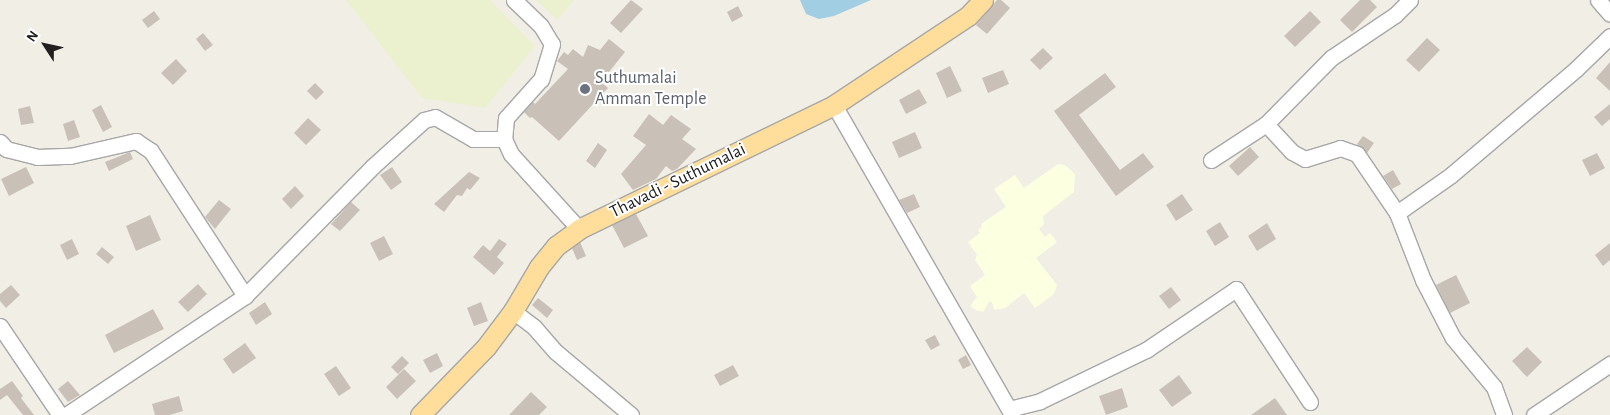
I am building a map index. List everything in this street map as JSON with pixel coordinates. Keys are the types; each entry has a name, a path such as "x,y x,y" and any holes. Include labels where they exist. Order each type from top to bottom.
{"main road":[{"name":"Thavadi - Suthumalai","path":"420,415 486,347 513,311 538,266 556,246 579,230 834,105 968,16 983,0"}],"street":[{"path":"514,0 541,26 552,44 541,79 506,118 504,139 511,154 579,230"},
{"path":"1211,160 1266,124 1331,58 1395,15 1410,0"},
{"path":"1598,0 1610,14"},
{"path":"1397,213 1451,175 1576,69 1610,36"},
{"path":"834,105 1010,412 1040,402 1146,350 1236,289 1310,402"},
{"path":"66,415 244,296 372,167 424,120 434,117 473,139 504,139"},
{"path":"1266,124 1292,152 1305,159 1340,148 1356,154 1397,213 1423,280 1453,338 1494,387 1504,415"},
{"path":"0,142 6,149 37,157 70,156 136,141 144,146 151,151 244,296"},
{"path":"513,311 534,327 556,352 631,415"},
{"path":"0,326 60,415"},
{"path":"1534,415 1610,364"}],"shaded area":[{"path":"346,0 490,0 535,46 485,108 422,98"},
{"path":"536,0 574,0 558,20"},
{"path":"1058,164 1065,165 1075,174 1074,192 1043,216 1044,224 1039,229 1045,237 1050,233 1057,242 1036,258 1057,285 1054,294 1035,308 1024,293 1005,308 994,310 992,302 989,302 983,312 976,310 970,306 977,297 970,286 985,275 975,260 977,255 968,242 980,233 978,230 982,227 981,224 1006,207 994,189 1015,175 1024,188"}],"water":[{"path":"800,0 871,0 834,16 819,19 806,14"}],"building":[{"path":"631,0 643,9 621,33 610,23"},
{"path":"997,0 1001,0 1010,8 987,34 976,25"},
{"path":"1360,0 1370,0 1377,7 1352,32 1340,20"},
{"path":"738,6 743,16 732,22 727,12"},
{"path":"154,11 160,19 148,28 142,20"},
{"path":"1310,11 1321,22 1295,47 1284,36"},
{"path":"203,33 213,45 205,51 196,39"},
{"path":"1427,38 1440,50 1419,72 1406,60"},
{"path":"609,39 625,52 601,82 608,88 559,141 524,112 533,102 535,104 568,69 557,61 564,52 568,55 573,49 583,57 588,45 600,50"},
{"path":"1043,48 1053,58 1040,70 1030,60"},
{"path":"176,59 187,71 173,85 161,73"},
{"path":"1610,62 1610,91 1596,78"},
{"path":"950,66 962,91 947,98 936,73"},
{"path":"1003,70 1009,84 988,93 982,78"},
{"path":"1105,73 1116,87 1079,115 1120,170 1143,153 1154,167 1116,196 1054,111"},
{"path":"315,83 324,92 316,100 307,91"},
{"path":"919,89 927,103 906,114 899,100"},
{"path":"1610,104 1610,119 1602,126 1594,117"},
{"path":"101,105 112,127 103,132 92,110"},
{"path":"30,106 34,123 21,125 18,109"},
{"path":"649,114 663,125 671,115 691,129 682,139 696,149 677,169 672,171 666,166 656,179 633,190 621,174 646,145 633,136"},
{"path":"308,118 321,130 306,145 294,133"},
{"path":"74,120 80,137 68,141 63,124"},
{"path":"915,132 922,148 899,158 892,142"},
{"path":"1363,136 1374,143 1367,153 1357,144"},
{"path":"598,143 607,150 595,168 586,161"},
{"path":"1250,147 1259,157 1238,176 1229,166"},
{"path":"130,152 133,159 109,171 105,162"},
{"path":"1597,153 1605,168 1590,176 1582,160"},
{"path":"26,167 34,183 9,196 1,179"},
{"path":"392,167 402,182 391,190 380,175"},
{"path":"1393,170 1401,184 1392,189 1383,176"},
{"path":"469,172 480,178 470,190 467,188 462,196 457,195 444,212 434,204"},
{"path":"295,186 304,196 291,209 282,199"},
{"path":"914,194 920,207 907,213 899,200"},
{"path":"1182,194 1193,210 1176,221 1166,205"},
{"path":"219,200 231,209 215,229 205,217"},
{"path":"351,202 360,210 340,231 331,224"},
{"path":"636,214 648,236 624,248 612,225"},
{"path":"150,215 161,240 136,251 126,226"},
{"path":"1220,222 1229,237 1215,246 1206,231"},
{"path":"1267,223 1276,239 1257,251 1248,236"},
{"path":"384,236 393,254 379,261 370,243"},
{"path":"72,239 79,254 67,260 60,245"},
{"path":"499,239 507,244 497,257 504,263 494,275 473,257 483,245 490,251"},
{"path":"580,242 586,256 577,260 572,248"},
{"path":"1610,243 1610,260 1603,266 1595,255"},
{"path":"102,247 114,257 108,264 96,254"},
{"path":"1456,275 1470,303 1450,313 1436,285"},
{"path":"198,284 207,294 188,312 178,302"},
{"path":"11,285 20,295 6,308 0,301 0,294"},
{"path":"1171,287 1181,300 1169,309 1159,296"},
{"path":"538,298 553,310 547,318 532,305"},
{"path":"265,302 272,314 256,325 249,313"},
{"path":"481,302 488,321 474,326 467,308"},
{"path":"153,309 164,329 114,353 105,335"},
{"path":"935,335 940,345 931,350 925,340"},
{"path":"245,343 256,358 233,374 223,359"},
{"path":"1527,347 1542,362 1527,377 1512,361"},
{"path":"437,353 443,366 430,373 423,360"},
{"path":"966,355 971,365 963,369 958,360"},
{"path":"402,356 409,363 398,374 391,367"},
{"path":"733,365 739,376 720,386 714,375"},
{"path":"336,366 351,388 339,396 324,374"},
{"path":"404,369 416,381 397,399 386,387"},
{"path":"1179,375 1192,393 1172,407 1159,390"},
{"path":"12,381 23,396 21,398 34,415 23,415 7,395 0,400 0,389"},
{"path":"68,381 80,395 68,402 58,389"},
{"path":"1122,388 1128,407 1106,415 1099,396"},
{"path":"531,392 547,407 539,415 509,415"},
{"path":"179,396 183,411 170,415 155,415 152,404"},
{"path":"1275,398 1287,415 1251,415"}],"place":[{"name":"Suthumalai Amman Temple","path":"585,89"}]}
